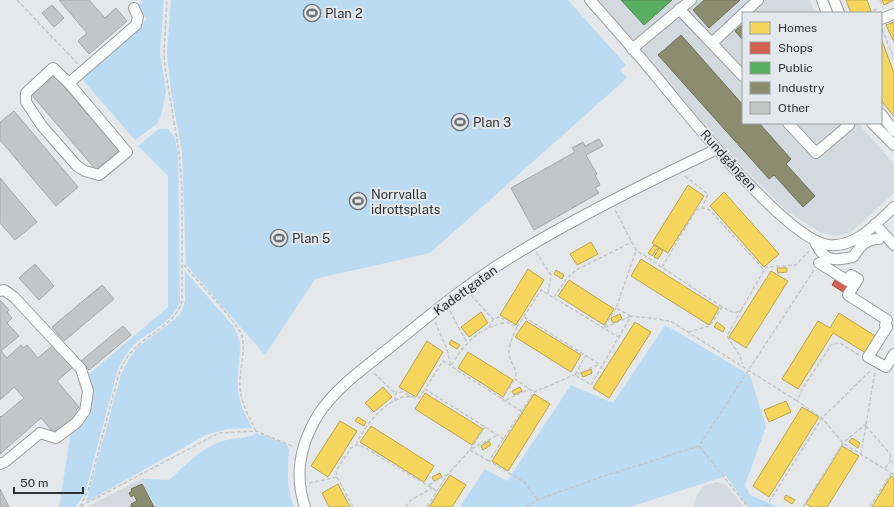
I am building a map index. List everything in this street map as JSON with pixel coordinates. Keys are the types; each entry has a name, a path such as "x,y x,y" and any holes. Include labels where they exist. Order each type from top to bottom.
{"street":[{"name":"Rundgången","path":"590,0 717,149 777,213 815,242 837,246 846,245 875,224 894,207"},
{"path":"632,49 691,0"},
{"path":"745,12 758,0"},
{"path":"822,0 827,12"},
{"path":"834,0 838,12"},
{"path":"68,83 136,25 138,17 134,8"},
{"path":"680,9 742,75"},
{"path":"882,24 894,14"},
{"path":"712,43 742,15"},
{"path":"53,68 68,83 127,152 99,175 85,171 77,166 42,126 26,102 26,93 53,68"},
{"path":"882,115 894,130"},
{"path":"789,124 816,153 849,125"},
{"path":"873,124 894,145"},
{"name":"Kadettgatan","path":"305,507 300,485 301,456 310,429 325,405 367,367 431,313 511,257 566,224 717,149"},
{"path":"875,224 894,245"},
{"path":"856,239 857,251"},
{"path":"815,242 822,255 830,259 853,257 865,241 879,239"},
{"path":"817,259 848,281 852,275 858,280 848,295 887,320 885,325 887,327 868,357 886,367 894,354"},
{"path":"0,291 4,290 14,297 61,346 81,369 88,391 85,411 76,423 56,438 40,433 5,462 0,464"}],"path":[{"path":"17,0 83,70"},
{"path":"80,507 88,491 119,373 130,352 178,311 182,300 182,190 179,152 165,68 167,0"},
{"path":"880,0 883,7"},
{"path":"882,24 894,59"},
{"path":"676,169 708,194 702,208"},
{"path":"610,201 636,250 722,307 735,313 741,310"},
{"path":"662,267 696,210 702,208 710,210 764,270"},
{"path":"554,297 567,278 576,270 632,242"},
{"path":"532,245 551,275 548,294"},
{"path":"604,328 616,308 636,250"},
{"path":"526,507 537,500 601,477 699,446 817,259 808,251 796,265 766,267 764,270 760,280 727,336 740,356 742,365"},
{"path":"183,265 224,311 241,335 243,348 240,386 244,406 256,431"},
{"path":"466,289 493,319"},
{"path":"504,400 517,373 509,354 510,343 517,327 541,290 620,338"},
{"path":"445,303 467,343"},
{"path":"688,332 710,326 722,307"},
{"path":"616,308 631,316 672,322 749,369 822,418 843,443 894,475"},
{"path":"431,313 447,349 451,366"},
{"path":"604,328 631,316"},
{"path":"574,375 591,385 620,338 631,316"},
{"path":"489,327 493,319 500,317 517,327"},
{"path":"524,317 602,366"},
{"path":"451,366 467,343 481,331 507,322"},
{"path":"797,401 804,386 832,344 840,343 864,358"},
{"path":"574,375 586,355"},
{"path":"353,507 337,477 336,471 351,448 356,445 360,435 377,415 395,401 405,397 419,398 442,361 521,411"},
{"path":"489,461 534,392 600,364"},
{"path":"766,507 822,418 876,365 861,454"},
{"path":"367,367 396,394"},
{"path":"515,379 534,392"},
{"path":"425,389 504,439"},
{"path":"504,400 529,389"},
{"path":"396,394 403,392 413,397"},
{"path":"395,401 396,394"},
{"path":"803,507 843,443 866,425"},
{"path":"866,425 891,455 890,462 885,469"},
{"path":"427,507 448,474 470,450 485,427"},
{"path":"80,507 219,433 256,431 295,447"},
{"path":"470,450 498,435"},
{"path":"356,445 362,446 437,491"},
{"path":"699,446 748,507"},
{"path":"470,450 524,482 533,491 537,500"},
{"path":"890,462 894,463"},
{"path":"870,507 892,473"},
{"path":"428,485 448,474"},
{"path":"300,485 337,477"},
{"path":"406,507 411,500 432,488"}],"shaded area":[{"path":"141,0 164,0 160,53 166,91 161,116 157,124 135,140 81,78 147,19 137,6 142,2"},
{"name":"Norrvalla idrottsplats","path":"171,0 568,0 626,65 620,70 627,78 430,253 315,279 265,355 186,265 182,152 171,92 167,53"},
{"path":"594,0 810,0 815,12 742,12 742,124 859,124 894,164 894,193 850,233 835,236 819,232 788,212 713,137"},
{"path":"159,129 168,129 174,136 178,153 180,301 173,315 136,343 125,356 117,372 85,494 75,507 59,507 71,432 90,416 92,387 89,374 168,307 168,176 138,146"},
{"path":"185,271 234,327 240,342 238,392 242,408 252,428 227,429 206,435 86,502 121,374 132,354 138,347 181,313 185,301"},
{"path":"665,325 750,375 766,427 745,485 750,495 778,507 748,507 726,476 630,507 460,507 485,469 507,481 571,385 613,403"},
{"path":"256,433 287,445 289,450 289,485 291,500 294,507 156,507 141,479 169,480 201,452 215,444 231,439 248,437"},
{"path":"141,479 156,507 87,507"},
{"path":"717,482 726,485 744,507 695,507 696,497 703,486"}],"building: Homes":[{"path":"846,0 867,0 871,11 868,12 851,12"},
{"path":"882,0 894,0 884,5"},
{"path":"894,22 894,42 886,25"},
{"path":"882,41 894,73 894,116 883,103"},
{"path":"688,185 704,196 668,253 652,243"},
{"path":"724,192 779,254 764,267 710,206"},
{"path":"591,242 598,254 577,265 570,254"},
{"path":"654,245 658,247 652,256 648,253"},
{"path":"659,248 663,251 658,259 654,257"},
{"path":"641,259 719,308 709,325 631,276"},
{"path":"777,268 787,268 787,272 778,273"},
{"path":"528,269 544,280 516,325 500,315"},
{"path":"556,270 564,275 562,279 554,274"},
{"path":"771,271 788,281 746,348 729,337"},
{"path":"569,280 614,309 604,325 558,296"},
{"path":"481,312 488,323 469,337 461,327"},
{"path":"839,313 880,339 869,355 833,333 798,389 782,379 818,321 830,328"},
{"path":"620,314 622,319 613,323 611,318"},
{"path":"526,321 581,355 571,372 515,337"},
{"path":"635,322 651,332 609,398 593,388"},
{"path":"717,322 725,328 723,332 714,327"},
{"path":"451,340 460,345 457,349 449,344"},
{"path":"427,341 443,352 416,397 399,387"},
{"path":"468,352 513,380 503,397 458,368"},
{"path":"591,369 592,373 583,377 581,373"},
{"path":"383,387 392,397 374,412 365,403"},
{"path":"520,387 522,391 514,395 512,391"},
{"path":"425,393 483,429 472,445 415,409"},
{"path":"534,394 550,404 508,471 492,461"},
{"path":"786,401 791,412 769,422 764,410"},
{"path":"802,407 819,417 769,497 753,486"},
{"path":"358,417 366,422 364,426 355,421"},
{"path":"340,421 357,431 328,477 311,466"},
{"path":"371,426 434,466 424,482 360,442"},
{"path":"852,438 860,443 858,448 849,442"},
{"path":"489,441 491,445 483,450 481,446"},
{"path":"842,446 859,456 827,507 812,507 806,504"},
{"path":"440,473 442,477 434,481 432,477"},
{"path":"450,475 466,485 452,507 429,507"},
{"path":"891,476 894,478 894,507 872,507"},
{"path":"338,484 350,507 329,507 322,493"},
{"path":"786,495 795,500 792,504 784,499"}],"building: Shops":[{"path":"838,275 858,279 848,295 832,285"}],"building: Public":[{"path":"621,0 672,0 644,25"}],"building: Industry":[{"path":"704,0 740,0 709,28 693,10"},
{"path":"742,25 742,39 735,31"},
{"path":"681,35 742,104 742,124 760,124 791,159 786,164 815,196 803,207 774,175 769,179 658,55"},
{"path":"142,484 154,507 130,507 132,506 131,504 137,501 134,495 131,497 129,493 132,491 131,489"}],"building: Other":[{"path":"59,0 89,0 105,18 116,8 127,21 89,54 78,41 87,33"},
{"path":"52,5 64,18 54,27 42,13"},
{"path":"54,75 119,151 96,170 31,94"},
{"path":"14,111 78,187 56,206 0,140 0,122"},
{"path":"599,139 603,146 586,155 597,174 595,175 600,185 595,188 599,193 534,230 511,188 575,152 572,148 583,142 585,146"},
{"path":"0,178 37,222 15,240 0,223"},
{"path":"35,264 54,286 39,300 19,278"},
{"path":"102,285 114,299 64,341 52,327"},
{"path":"0,300 9,310 7,312 12,318 7,323 19,336 1,351 7,358 21,345 23,348 27,345 38,358 53,345 73,367 57,381 79,407 76,410 79,413 58,431 57,429 53,432 41,418 0,454 0,416 1,417 24,398 14,387 0,400"},
{"path":"123,326 131,335 89,370 81,361"},
{"path":"0,489 9,507 0,507"}],"place":[{"name":"Plan 2","path":"312,13"},
{"name":"Plan 3","path":"460,122"},
{"name":"Norrvalla idrottsplats","path":"358,201"},
{"name":"Plan 5","path":"279,238"}]}
